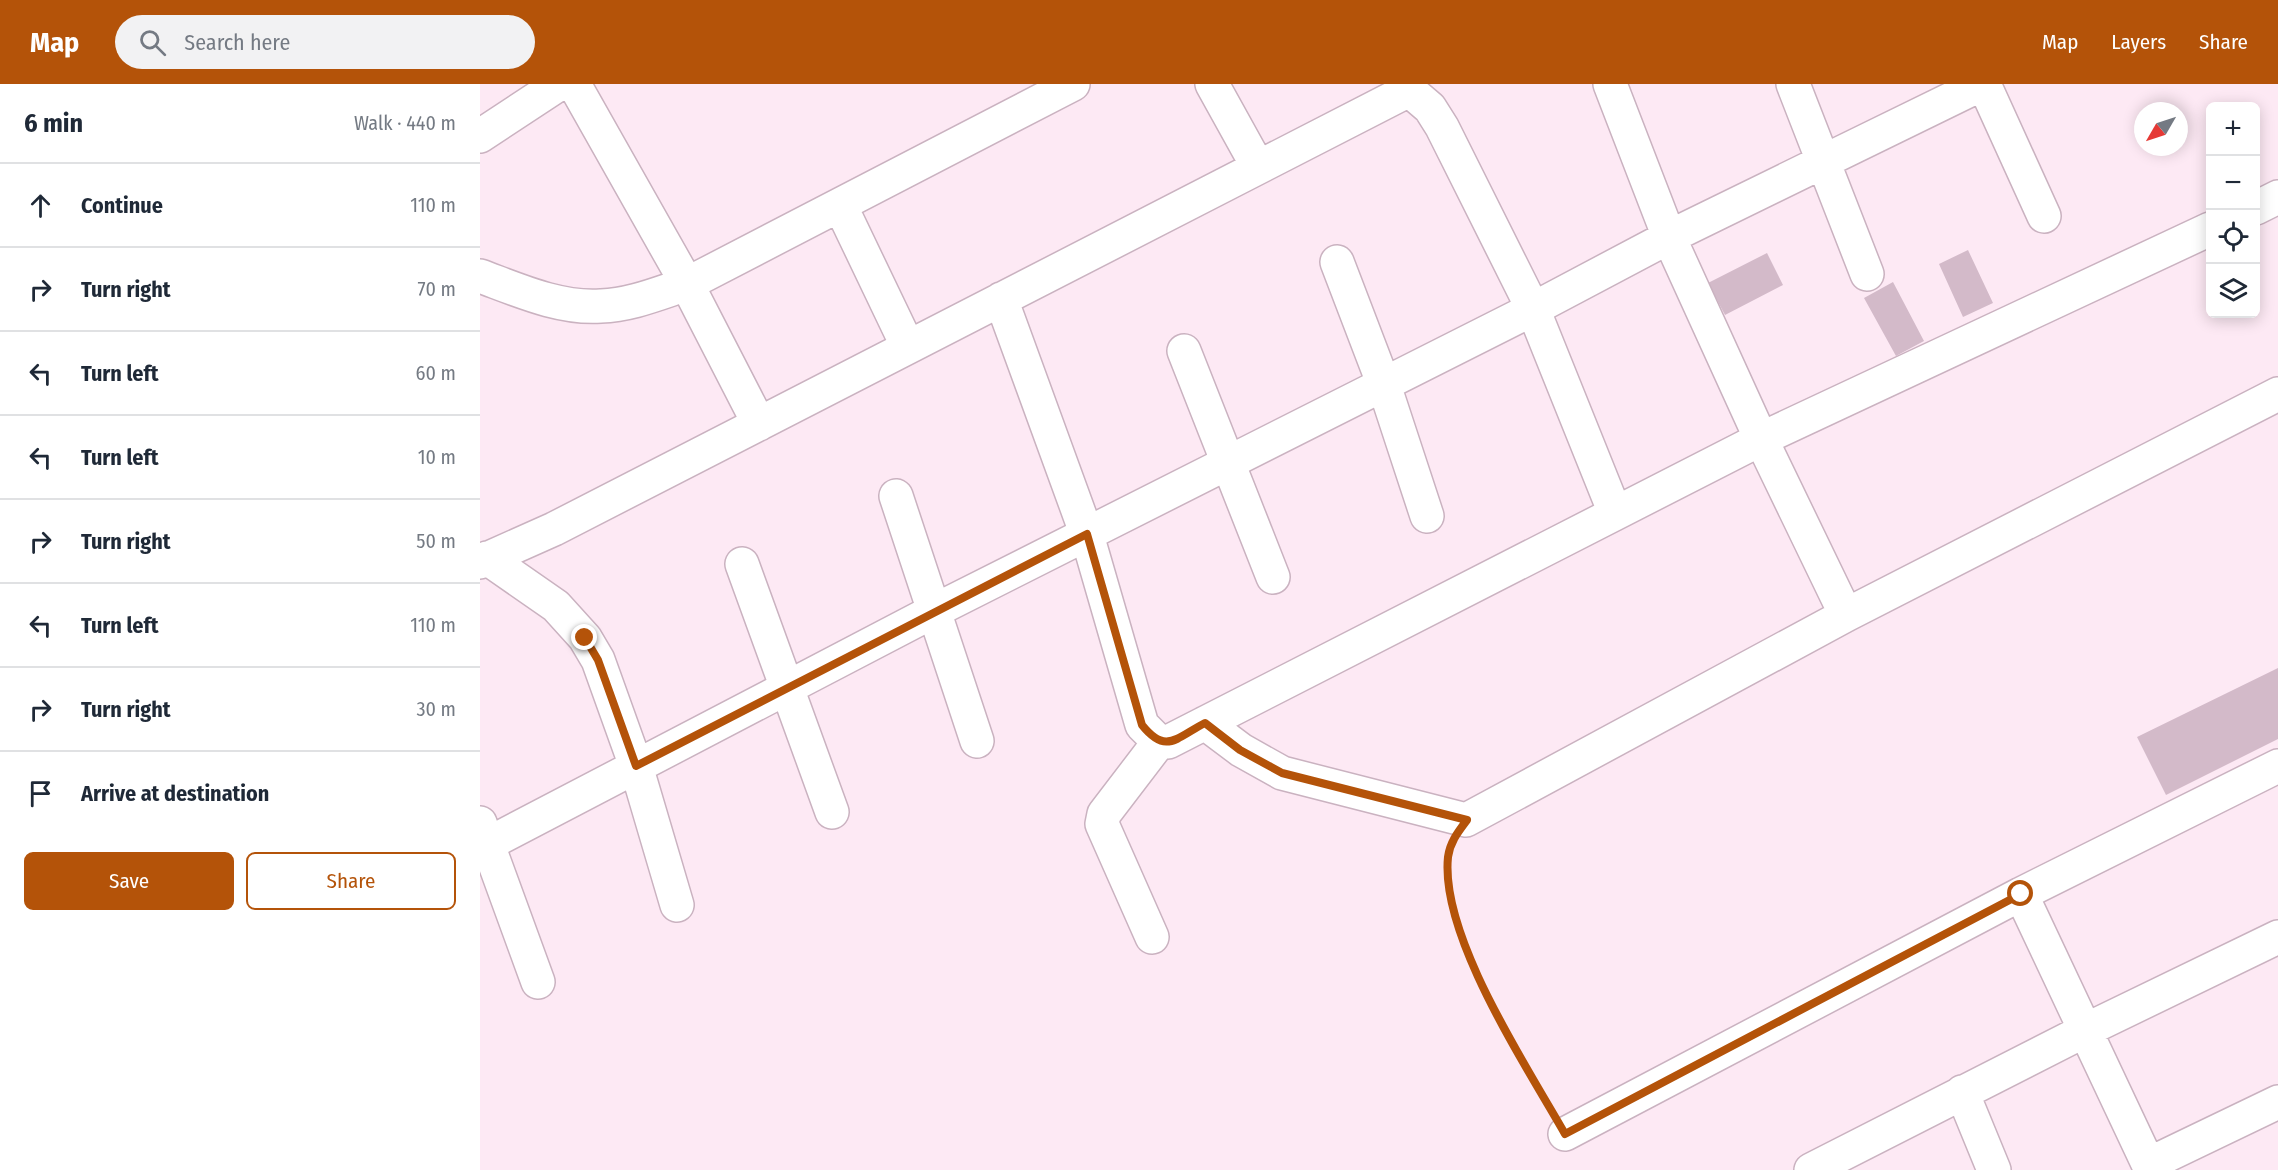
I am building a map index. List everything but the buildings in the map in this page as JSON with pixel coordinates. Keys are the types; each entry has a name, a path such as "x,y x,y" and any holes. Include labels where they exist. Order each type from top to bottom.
{"street":[{"path":"480,136 559,84"},
{"path":"574,84 687,284 759,424"},
{"path":"480,276 547,300 600,307 641,299 687,284 1073,84"},
{"path":"1212,84 1258,167"},
{"path":"1610,84 1669,237 1761,439 1845,615"},
{"path":"1793,84 1868,274"},
{"path":"538,982 483,838 636,766 934,611 1384,385 1669,237 1983,84 2044,216"},
{"path":"484,560 554,530 1258,167 1408,87 1430,108 1442,127 1533,309 1615,513"},
{"path":"2260,206 2278,198"},
{"path":"840,205 908,347"},
{"path":"1001,300 1087,534 1142,725 1159,742 1168,742 1761,439 2206,231"},
{"path":"1337,262 1384,385 1427,516"},
{"path":"1184,351 1273,577"},
{"path":"1205,723 1240,750 1282,773 1467,820 1845,615 2278,394"},
{"path":"896,496 977,741"},
{"path":"484,560 556,606 585,638 598,660 636,766 677,905"},
{"path":"742,564 832,812"},
{"path":"1152,937 1102,824 1104,814 1159,742"},
{"path":"1565,1134 2021,894 2278,766"},
{"path":"2021,894 2150,1167 2278,1102"},
{"path":"1831,1166 1962,1092 2278,937"},
{"path":"1962,1092 1994,1170"}],"path":[{"path":"1467,820 1453,839 1448,857 1450,890 1460,929 1487,997 1565,1134"}],"route":[{"path":"585,638 598,660 636,766 1087,534 1142,725 1151,737 1159,742 1168,742 1205,723 1240,750 1282,773 1467,820 1453,839 1448,857 1450,890 1460,929 1487,997 1565,1134 2021,894"}]}
